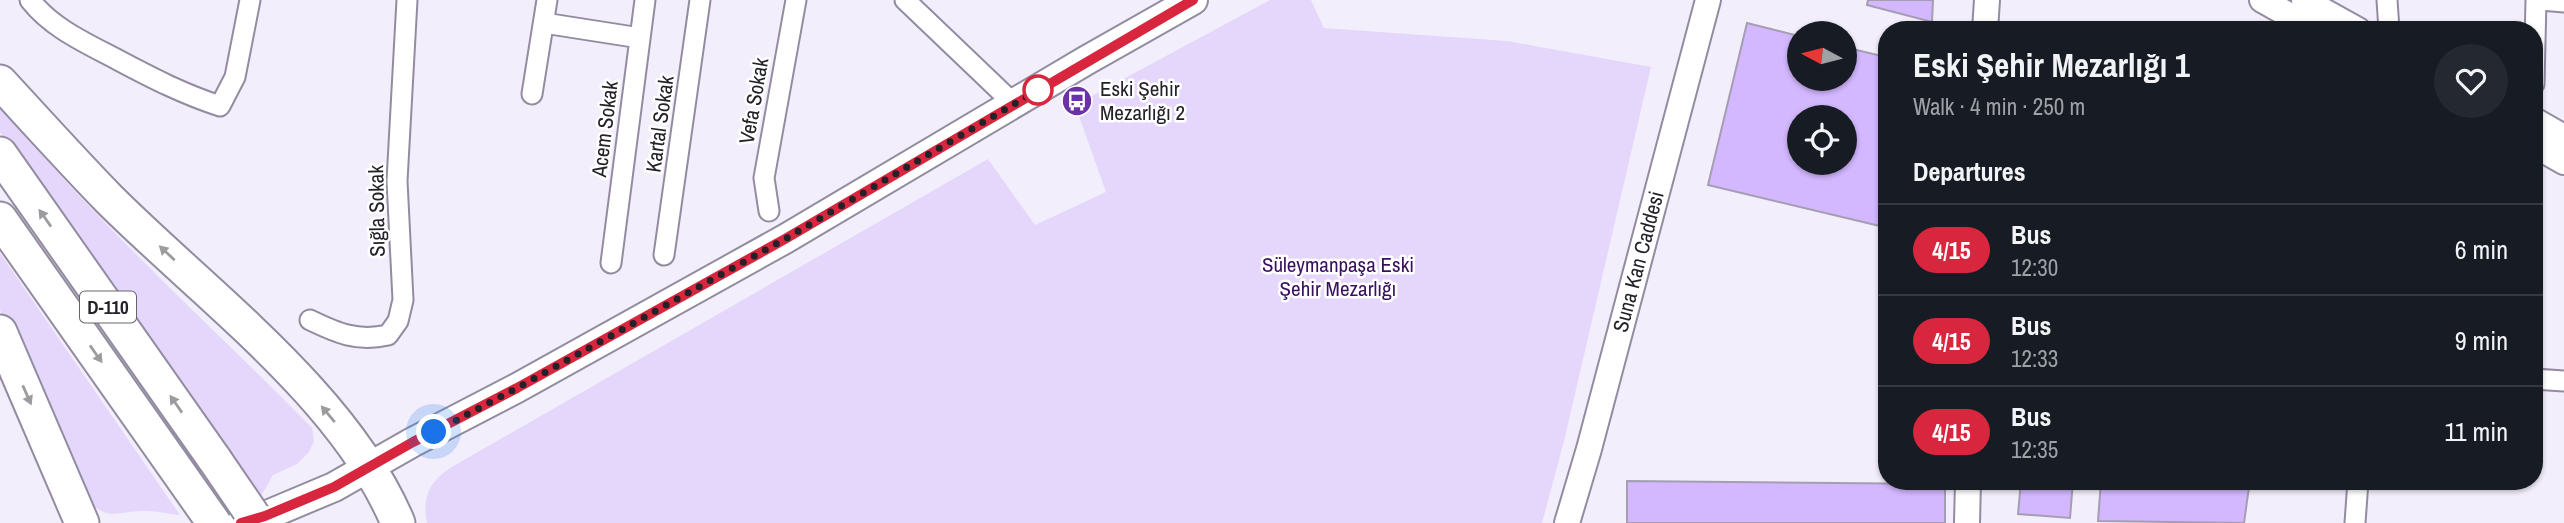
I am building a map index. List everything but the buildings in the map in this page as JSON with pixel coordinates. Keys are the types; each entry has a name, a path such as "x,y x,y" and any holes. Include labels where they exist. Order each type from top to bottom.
{"highway":[{"path":"0,82 109,199 299,380 371,467 398,523"},
{"name":"D-110","path":"0,154 258,523"},
{"name":"D-110","path":"0,219 214,523"},
{"path":"0,332 82,523"}],"main road":[{"path":"241,523 304,500 371,467 785,239 1187,2"}],"street":[{"path":"30,0 60,29 185,95 220,106 236,77 250,0"},
{"name":"Sığla Sokak","path":"310,320 342,335 373,338 388,335 398,321 402,300 397,181 407,0"},
{"path":"532,94 547,0"},
{"name":"Acem Sokak","path":"611,263 645,0"},
{"name":"Kartal Sokak","path":"664,255 700,0"},
{"name":"Vefa Sokak","path":"769,211 764,178 796,0"},
{"path":"905,0 1015,105"},
{"name":"Suna Kan Caddesi","path":"1567,523 1708,0"},
{"path":"1986,21 1987,0"},
{"path":"2262,0 2300,21"},
{"path":"2304,0 2342,21"},
{"path":"2388,0 2389,21"},
{"path":"2536,21 2537,0 2564,2"},
{"path":"544,23 640,38"},
{"path":"2543,125 2564,137"},
{"path":"2543,150 2564,162"},
{"path":"2543,380 2564,381"},
{"path":"1967,523 1968,490"},
{"path":"2355,523 2357,490"}],"green space":[{"name":"Süleymanpaşa Eski Şehir Mezarlığı","path":"1270,0 1311,0 1324,28 1507,41 1651,67 1564,441 1542,523 427,523 429,491 437,479 450,468 988,159 1035,225 1106,192 1075,105"},
{"path":"0,106 36,149 113,231 312,428 314,441 309,452 297,464 273,475 261,496 0,132"},
{"path":"0,253 180,515 146,511 106,513 83,497 0,310"}],"bus line":[{"name":"4/15","path":"241,523 265,516 334,487 517,388 785,239 1193,0"}],"place":[{"name":"Eski Şehir Mezarlığı 2","path":"1077,101"}],"route":[{"path":"434,432 785,239 1038,90"}]}
